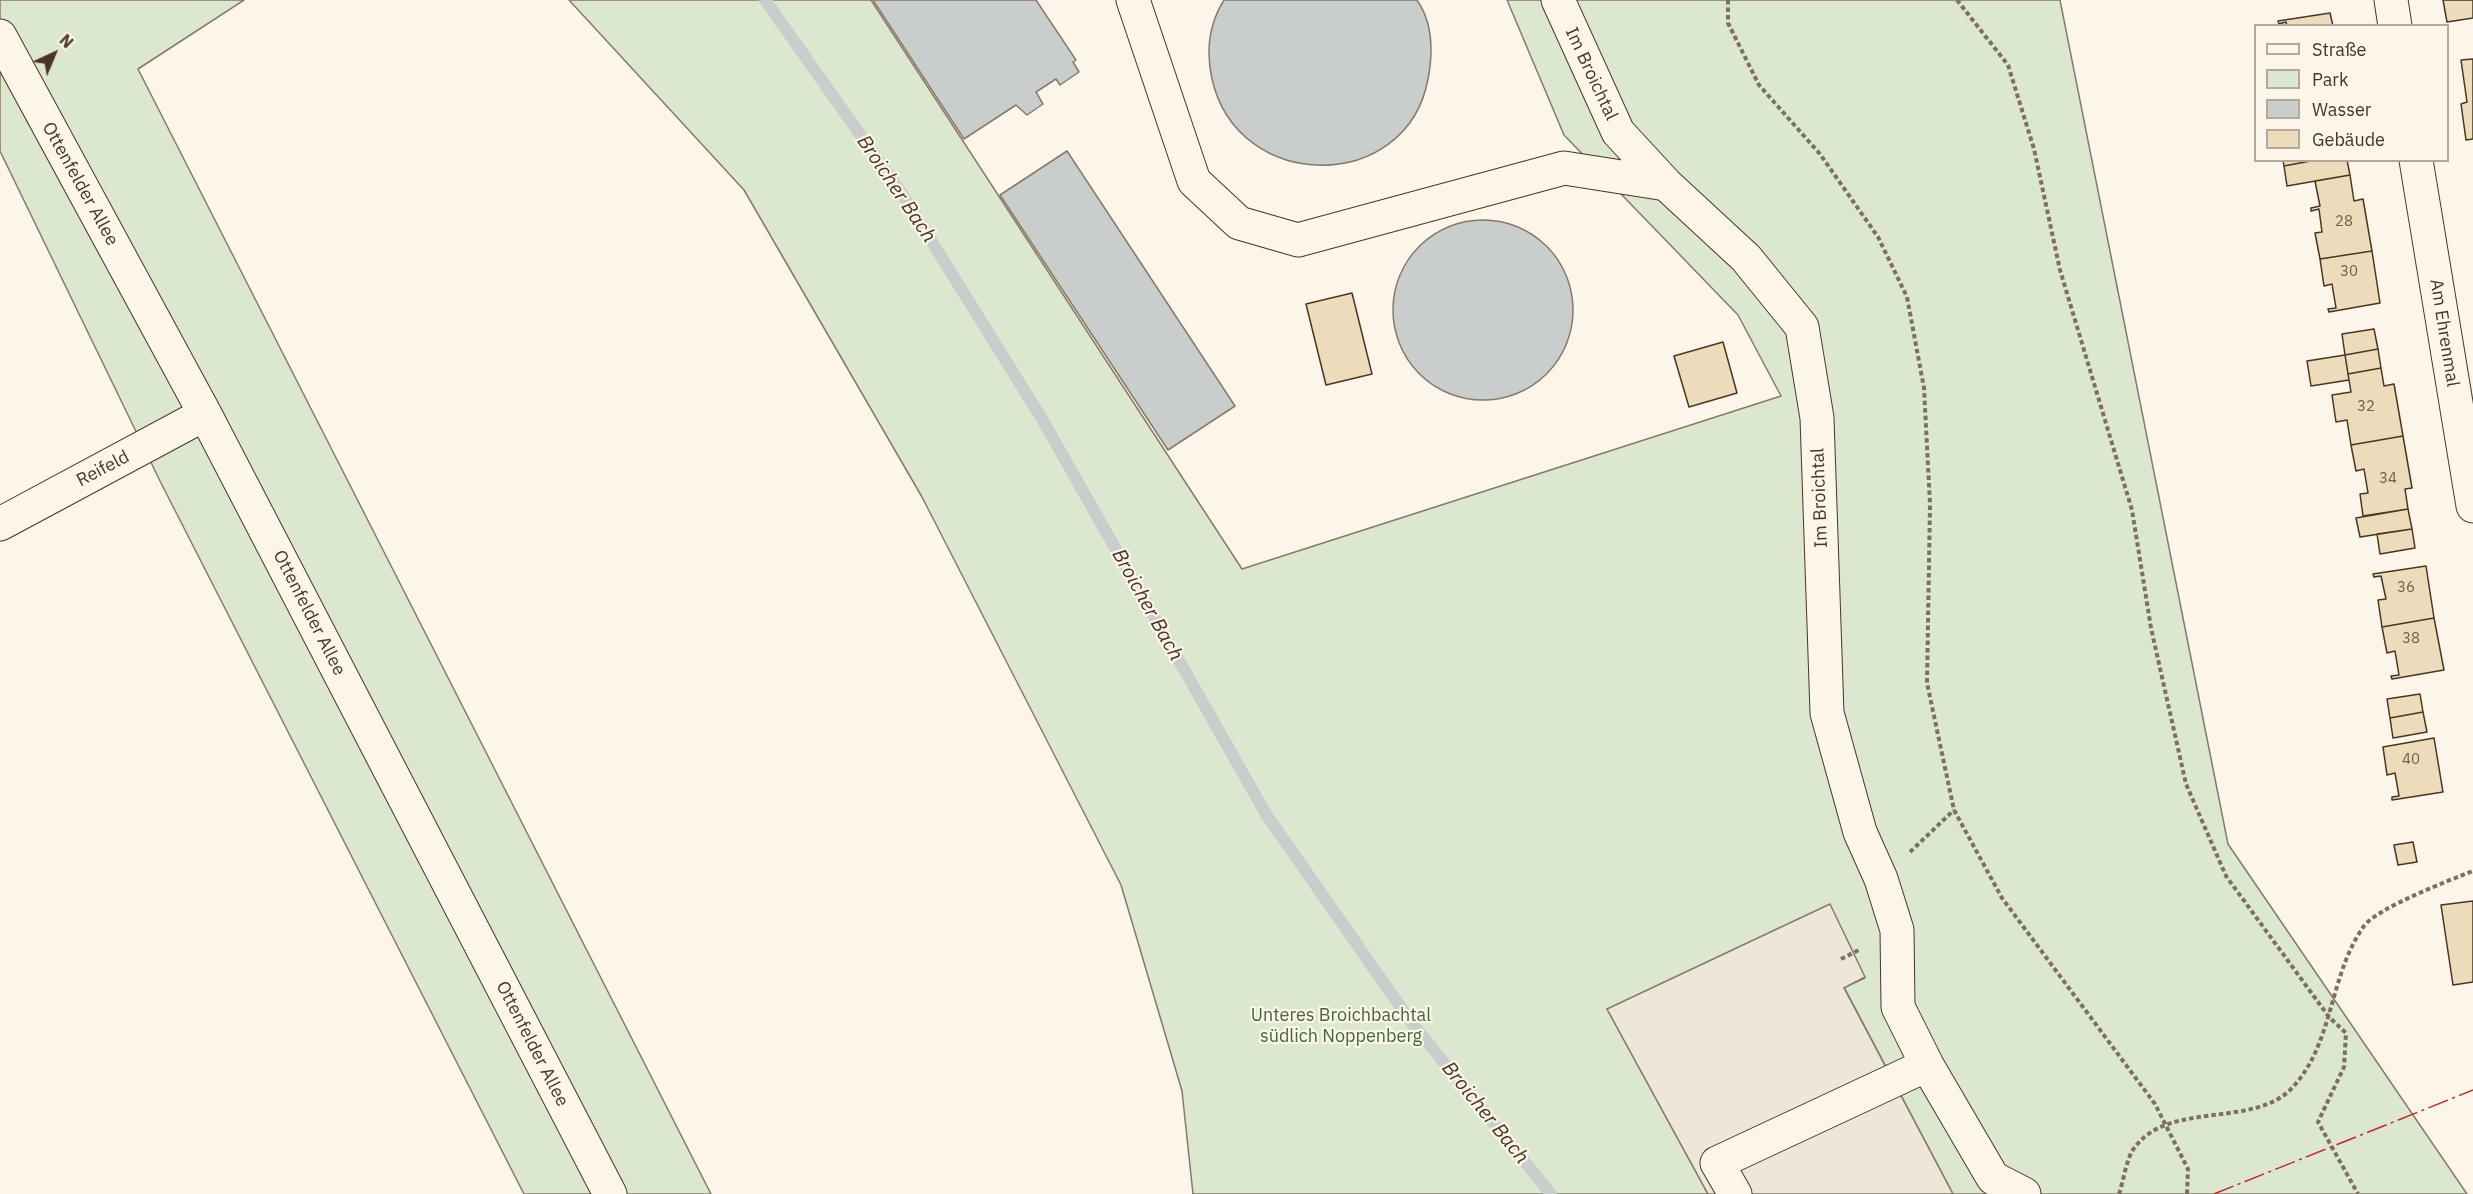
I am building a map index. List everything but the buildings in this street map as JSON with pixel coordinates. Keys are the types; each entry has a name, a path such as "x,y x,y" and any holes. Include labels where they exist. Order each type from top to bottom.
{"street":[{"path":"1133,0 1194,181 1239,223 1298,240 1564,168 1666,184"},
{"name":"Im Broichtal","path":"1558,0 1618,132 1666,184 1746,258 1802,327 1817,418 1827,713 1860,832 1881,879 1897,930 1898,1007 1927,1065 1993,1178 2018,1193"},
{"path":"2391,0 2395,24"},
{"name":"Ottenfelder Allee","path":"0,36 205,414 610,1194"},
{"name":"Am Ehrenmal","path":"2416,162 2473,506"},
{"name":"Reifeld","path":"0,524 205,414"},
{"path":"1735,1194 1717,1163 1927,1065"}],"path":[{"path":"1728,0 1728,23 1759,85 1820,154 1872,228 1907,297 1924,388 1930,504 1927,683 1954,810 2002,898 2155,1104 2188,1169 2187,1194"},
{"path":"1957,0 2008,65 2034,148 2060,270 2132,510 2151,628 2186,784 2226,876 2329,1017 2346,1033 2344,1067 2318,1122 2358,1194"},
{"path":"1908,855 1954,810"},
{"path":"2119,1194 2134,1148 2150,1131 2266,1105 2292,1089 2316,1053 2346,961 2365,925 2443,883 2473,871"}],"green space":[{"path":"0,0 244,0 138,69 711,1194 524,1194 161,483 0,151"},
{"name":"Unteres Broichbachtal südlich Noppenberg","path":"569,0 871,0 1242,569 1781,396 1738,315 1564,135 1507,0 2060,0 2228,844 2467,1194 1953,1194 1844,987 1865,978 1607,1009 1708,1194 1193,1194 1182,1091 1121,885 922,497 744,190"}],"shaded area":[{"path":"1830,904 1865,977 1844,988 1953,1194 1708,1194 1607,1009"}],"water":[{"path":"873,0 1036,0 1076,60 1073,62 1079,72 1060,85 1056,79 1036,92 1043,104 1027,115 1016,105 964,139"},
{"path":"1224,0 1417,0 1429,28 1431,59 1428,79 1414,117 1389,144 1357,160 1322,165 1286,160 1254,144 1228,117 1212,79 1209,59 1210,38 1215,19"},
{"path":"1067,151 1235,406 1168,450 1000,195"},
{"path":"1483,220 1501,221 1518,227 1547,246 1566,275 1572,292 1572,328 1566,345 1547,374 1518,393 1501,399 1483,400 1465,399 1448,393 1419,374 1400,345 1394,328 1393,310 1394,292 1400,275 1419,246 1448,227 1465,221"}],"waterway":[{"name":"Broicher Bach","path":"765,0 901,192 1042,419 1266,814 1411,1022 1551,1194"}],"power":[{"path":"2214,1194 2473,1090"}]}
